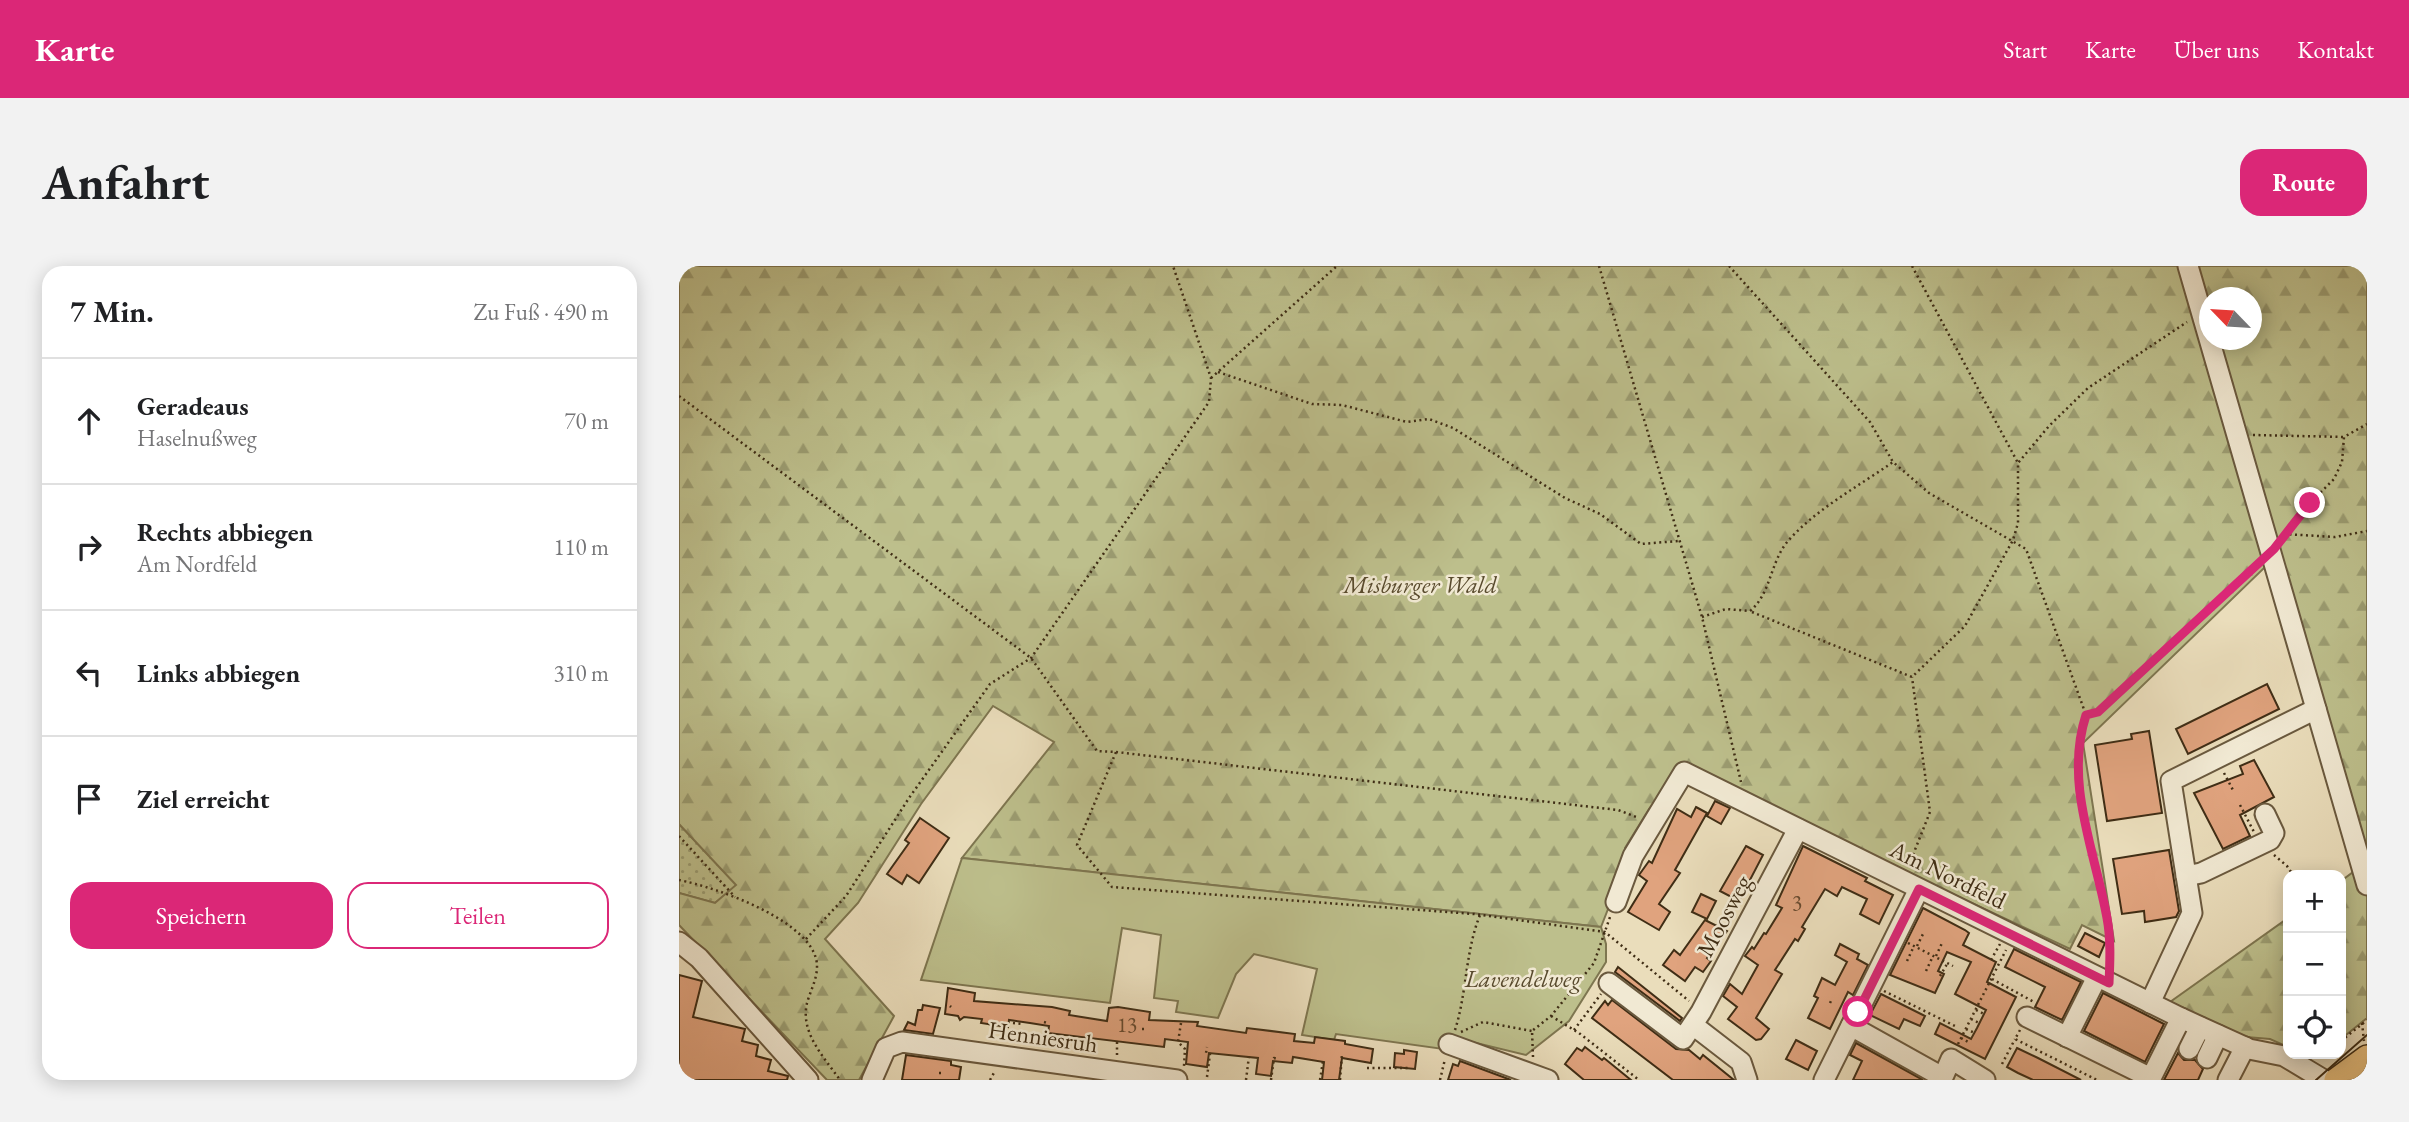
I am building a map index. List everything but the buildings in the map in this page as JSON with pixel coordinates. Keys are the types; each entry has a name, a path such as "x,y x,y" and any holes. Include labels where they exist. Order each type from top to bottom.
{"main road":[{"path":"2335,1079 2366,1050"}],"street":[{"path":"2188,266 2199,306"},
{"path":"2212,350 2367,885"},
{"path":"2150,1003 2192,913 2171,781 2316,709"},
{"name":"Am Nordfeld","path":"1616,902 1633,856 1684,772 2200,1027 2245,1047 2284,1056 2335,1079"},
{"path":"2186,876 2201,873 2260,845 2274,834 2265,814"},
{"name":"Moosweg","path":"1697,1018 1798,829"},
{"path":"1824,1080 1895,937 1911,885"},
{"path":"679,942 699,958 808,1080"},
{"path":"2067,1037 2103,980"},
{"path":"1609,983 1682,1038 1697,1018 1741,1062 1747,1080"},
{"path":"2027,1017 2151,1078 2181,1018"},
{"path":"1851,1026 1944,1069 1985,1080"},
{"path":"2189,1049 2200,1027"},
{"path":"2207,1058 2218,1035"},
{"name":"Henniesruh","path":"872,1080 885,1048 902,1042 1145,1074 1180,1076"},
{"path":"1449,1044 1548,1080"},
{"path":"2228,1080 2245,1047"}],"path":[{"path":"806,939 846,897 909,798 990,684 1031,658 1209,402 1211,378 1173,266"},
{"path":"1211,378 1337,266"},
{"path":"1599,266 1702,617 1745,802"},
{"path":"1729,266 1870,422 1893,462 1929,493 2026,549 2086,715 2078,741 2078,791 2107,918 2103,980"},
{"path":"1912,266 2018,463 2018,523 2013,540 1965,626 1912,677"},
{"path":"2018,463 2049,426 2088,388 2199,314"},
{"path":"1218,372 1312,404 1342,405 1407,422 1429,419 1453,428 1565,498 1600,514 1641,544 1678,541"},
{"path":"679,396 1031,658 1097,751 1618,810 1652,824"},
{"path":"2238,437 2262,433 2344,437 2367,424"},
{"path":"2086,715 2098,712 2292,529 2301,512 2334,479 2342,462 2344,437"},
{"path":"1750,611 1761,603 1772,565 1788,541 1893,462"},
{"path":"2284,534 2335,537 2367,531"},
{"path":"1702,617 1726,610 1750,611 1912,677"},
{"path":"1911,885 1930,812 1912,677"},
{"path":"1116,752 1077,845 1112,887 1480,915 1605,932 1697,1018"},
{"path":"2217,758 2234,792"},
{"path":"2240,805 2260,845 2290,870"},
{"path":"679,836 737,900"},
{"path":"679,880 700,884 778,918 811,943 817,966 806,1008 810,1037 839,1080"},
{"path":"1480,915 1470,952 1462,1010 1454,1033 1483,1022 1532,1031 1551,1016 1594,963 1605,932"},
{"path":"1907,961 1923,934"},
{"path":"1944,1069 2013,935"},
{"path":"1895,937 1954,965"},
{"path":"1926,971 1942,943"},
{"path":"1940,976 1947,962"},
{"path":"1992,979 2035,1001 2002,1064"},
{"path":"1574,1030 1609,983"},
{"path":"1872,985 1955,1026"},
{"path":"1986,990 1994,994"},
{"path":"1981,1001 1989,1004"},
{"path":"1976,1010 1984,1014"},
{"path":"1551,1016 1574,1030 1639,1080"},
{"path":"1971,1018 1979,1023"},
{"path":"2346,1037 2367,1020"},
{"path":"1013,1023 1022,1024 1022,1021"},
{"path":"1180,1076 1185,1049 1178,1042 1181,1023"},
{"path":"2362,1023 2366,1050"},
{"path":"989,1024 1003,1031"},
{"path":"1966,1028 1975,1033"},
{"path":"1532,1031 1534,1053"},
{"path":"1073,1051 1088,1038"},
{"path":"1961,1038 1970,1043"},
{"path":"2015,1039 2097,1080"},
{"path":"1117,1041 1117,1064"},
{"path":"1440,1080 1449,1044"},
{"path":"2023,1051 2026,1045"},
{"path":"1207,1047 1206,1053 1210,1054 1207,1077"},
{"path":"2033,1056 2036,1050"},
{"path":"1340,1080 1342,1054"},
{"path":"2044,1061 2047,1055"},
{"path":"1246,1080 1249,1056"},
{"path":"1271,1080 1274,1058 1278,1059"},
{"path":"2052,1065 2055,1059"},
{"path":"1321,1080 1323,1061"},
{"path":"2062,1071 2066,1064"},
{"path":"1367,1068 1408,1068"},
{"path":"2074,1076 2077,1070"},
{"path":"990,1080 994,1073"},
{"path":"2085,1080 2087,1075"}],"green space":[{"name":"Misburger Wald","path":"679,266 2367,266 2367,1018 2346,1035 2346,877 2353,872 2265,567 2083,743 2114,941 2082,925 2070,949 1683,768 1649,809 1625,848 1629,855 1601,927 962,858 1054,742 993,706 921,804 858,903 825,939 894,1016 859,1080 827,1080 679,925 679,893 715,903 736,885 679,824"},
{"path":"679,824 737,885 715,903 679,893"},
{"name":"Lavendelweg","path":"962,858 1601,927 1606,944 1606,962 1569,1021 1526,1055 1447,1036 1443,1049 1336,1034 1334,1040 1302,1035 1317,969 1254,954 1236,974 1218,1018 1176,1012 1178,1001 1154,998 1161,935 1122,928 1110,1003 921,980"},
{"path":"2283,922 2283,1045 2270,1039 2246,1037 2170,1002"}],"tram line":[{"path":"2316,1080 2367,1035"}],"route":[{"path":"1858,1012 1919,889 2109,983 2110,940 2107,918 2078,791 2078,741 2086,715 2098,712 2274,549 2310,503"}]}
